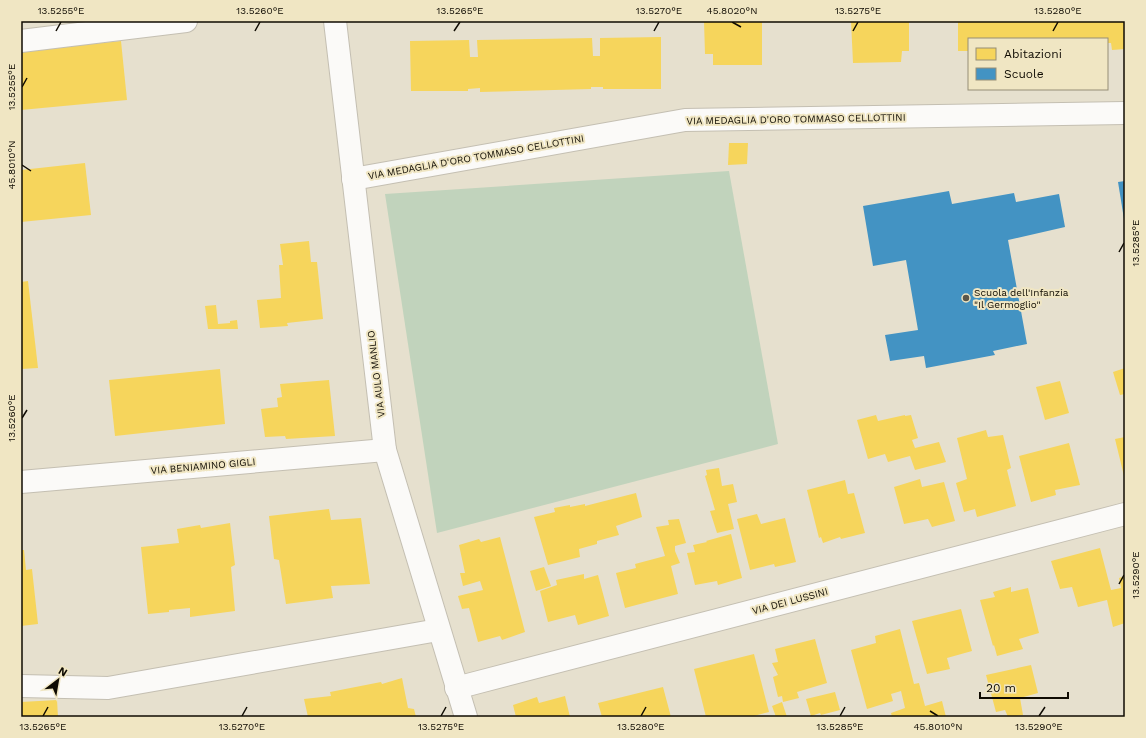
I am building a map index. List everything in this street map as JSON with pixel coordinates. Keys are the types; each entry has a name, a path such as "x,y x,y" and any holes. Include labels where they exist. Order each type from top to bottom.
{"street":[{"path":"21,41 186,21"},
{"name":"VIA AULO MANLIO","path":"335,21 385,450 438,630 466,717"},
{"name":"VIA MEDAGLIA D'ORO TOMMASO CELLOTTINI","path":"353,179 685,120 1125,113"},
{"name":"VIA BENIAMINO GIGLI","path":"21,482 385,450"},
{"name":"VIA DEI LUSSINI","path":"456,688 1125,514"},
{"path":"21,686 108,688 438,630"}],"green space":[{"path":"729,171 778,444 437,533 385,194"}],"building: Abitazioni":[{"path":"704,21 762,21 762,65 713,65 713,54 705,54"},
{"path":"851,21 909,21 909,51 902,51 901,62 853,63"},
{"path":"958,21 1125,21 1125,49 1112,50 1111,43 1108,43 1108,38 968,38 968,51 958,51"},
{"path":"661,37 661,89 603,89 603,87 591,87 591,89 480,92 480,88 468,89 468,91 411,91 410,41 469,40 470,57 478,57 477,40 592,38 593,56 600,56 600,38"},
{"path":"121,41 127,100 21,110 21,51"},
{"path":"729,143 748,143 747,164 728,165"},
{"path":"85,163 91,215 21,222 21,170"},
{"path":"309,241 311,262 317,262 323,319 287,323 288,326 260,328 257,300 281,298 279,265 283,265 280,244"},
{"path":"28,281 38,368 21,369 21,282"},
{"path":"216,305 218,324 230,323 230,321 237,320 238,329 208,329 205,306"},
{"path":"1125,368 1125,394 1120,395 1113,372"},
{"path":"220,369 225,424 115,436 109,380"},
{"path":"329,380 335,436 286,439 285,436 265,437 261,409 278,407 277,398 282,397 280,384"},
{"path":"1060,381 1069,413 1045,420 1036,387"},
{"path":"876,415 878,421 911,415 918,438 912,440 915,448 939,442 946,462 915,470 910,456 888,462 885,454 868,459 857,420"},
{"path":"986,430 988,437 1003,435 1011,468 1007,470 1016,506 977,517 975,509 964,512 956,483 967,479 957,438"},
{"path":"1125,437 1125,476 1124,476 1115,439"},
{"path":"1069,443 1080,485 1055,490 1056,495 1031,502 1019,456"},
{"path":"719,468 722,486 733,484 737,502 728,504 734,529 717,533 710,511 715,510 705,476 707,475 706,470"},
{"path":"920,479 922,487 944,482 955,521 932,527 928,519 904,524 894,487"},
{"path":"845,480 848,494 854,493 865,533 841,539 840,537 823,543 821,537 819,538 807,490"},
{"path":"636,493 642,517 616,526 619,535 597,541 597,544 579,549 580,557 548,565 534,517 555,512 554,508 585,504 585,506"},
{"path":"329,509 331,520 361,518 370,584 331,586 333,598 286,604 279,560 274,559 269,516"},
{"path":"757,514 761,524 785,518 796,562 775,567 774,564 750,570 737,519"},
{"path":"679,519 686,543 675,546 675,551 680,563 671,566 678,594 625,608 616,573 636,568 635,564 665,556 656,527 669,525 668,520"},
{"path":"230,523 235,565 231,567 235,611 190,617 190,608 148,614 141,547 179,543 177,529 200,525 201,528"},
{"path":"731,534 742,578 718,585 717,581 695,585 687,553 695,552 693,545"},
{"path":"500,537 525,632 502,640 500,636 478,642 469,608 462,609 458,596 483,590 480,581 463,586 460,573 465,573 459,545 479,539 481,542"},
{"path":"1100,548 1111,590 1121,588 1119,578 1125,576 1125,623 1113,627 1107,600 1078,607 1072,587 1060,589 1051,561"},
{"path":"21,550 24,550 26,570 32,569 38,624 21,626"},
{"path":"544,567 551,586 536,591 530,571"},
{"path":"584,574 584,579 598,575 609,616 578,625 575,615 548,622 540,591 557,585 556,580"},
{"path":"1011,587 1011,592 1028,588 1039,633 1019,639 1023,649 997,656 980,600 995,597 993,592"},
{"path":"961,609 972,651 947,658 950,669 927,674 912,621"},
{"path":"900,629 914,684 919,683 925,706 942,701 946,717 892,717 891,713 905,708 901,691 891,694 893,701 867,709 851,650 876,643 875,636"},
{"path":"815,639 827,683 797,692 799,698 783,702 782,696 778,697 773,677 778,675 772,663 778,662 775,649"},
{"path":"754,654 769,712 750,717 706,717 694,669"},
{"path":"1031,665 1038,693 1020,698 1023,715 1008,717 1005,710 996,712 986,675"},
{"path":"402,678 408,708 414,709 416,717 308,717 304,699 331,696 330,692 381,682 382,684"},
{"path":"663,687 671,717 602,717 598,703"},
{"path":"835,692 840,710 811,716 806,699"},
{"path":"565,696 570,717 516,717 513,705 537,697 539,703"},
{"path":"57,700 58,717 21,717 21,702"},
{"path":"782,702 787,717 776,717 772,706"}],"building: Scuole":[{"path":"1125,181 1125,219 1124,219 1118,182"},
{"name":"Scuola dell'Infanzia \"Il Germoglio\"","path":"949,191 952,204 1014,193 1016,202 1059,194 1065,227 1008,240 1027,344 993,351 995,355 926,368 924,356 890,361 885,335 918,330 906,260 873,266 863,206"}],"place":[{"name":"Scuola dell'Infanzia \"Il Germoglio\"","path":"966,298"}]}
